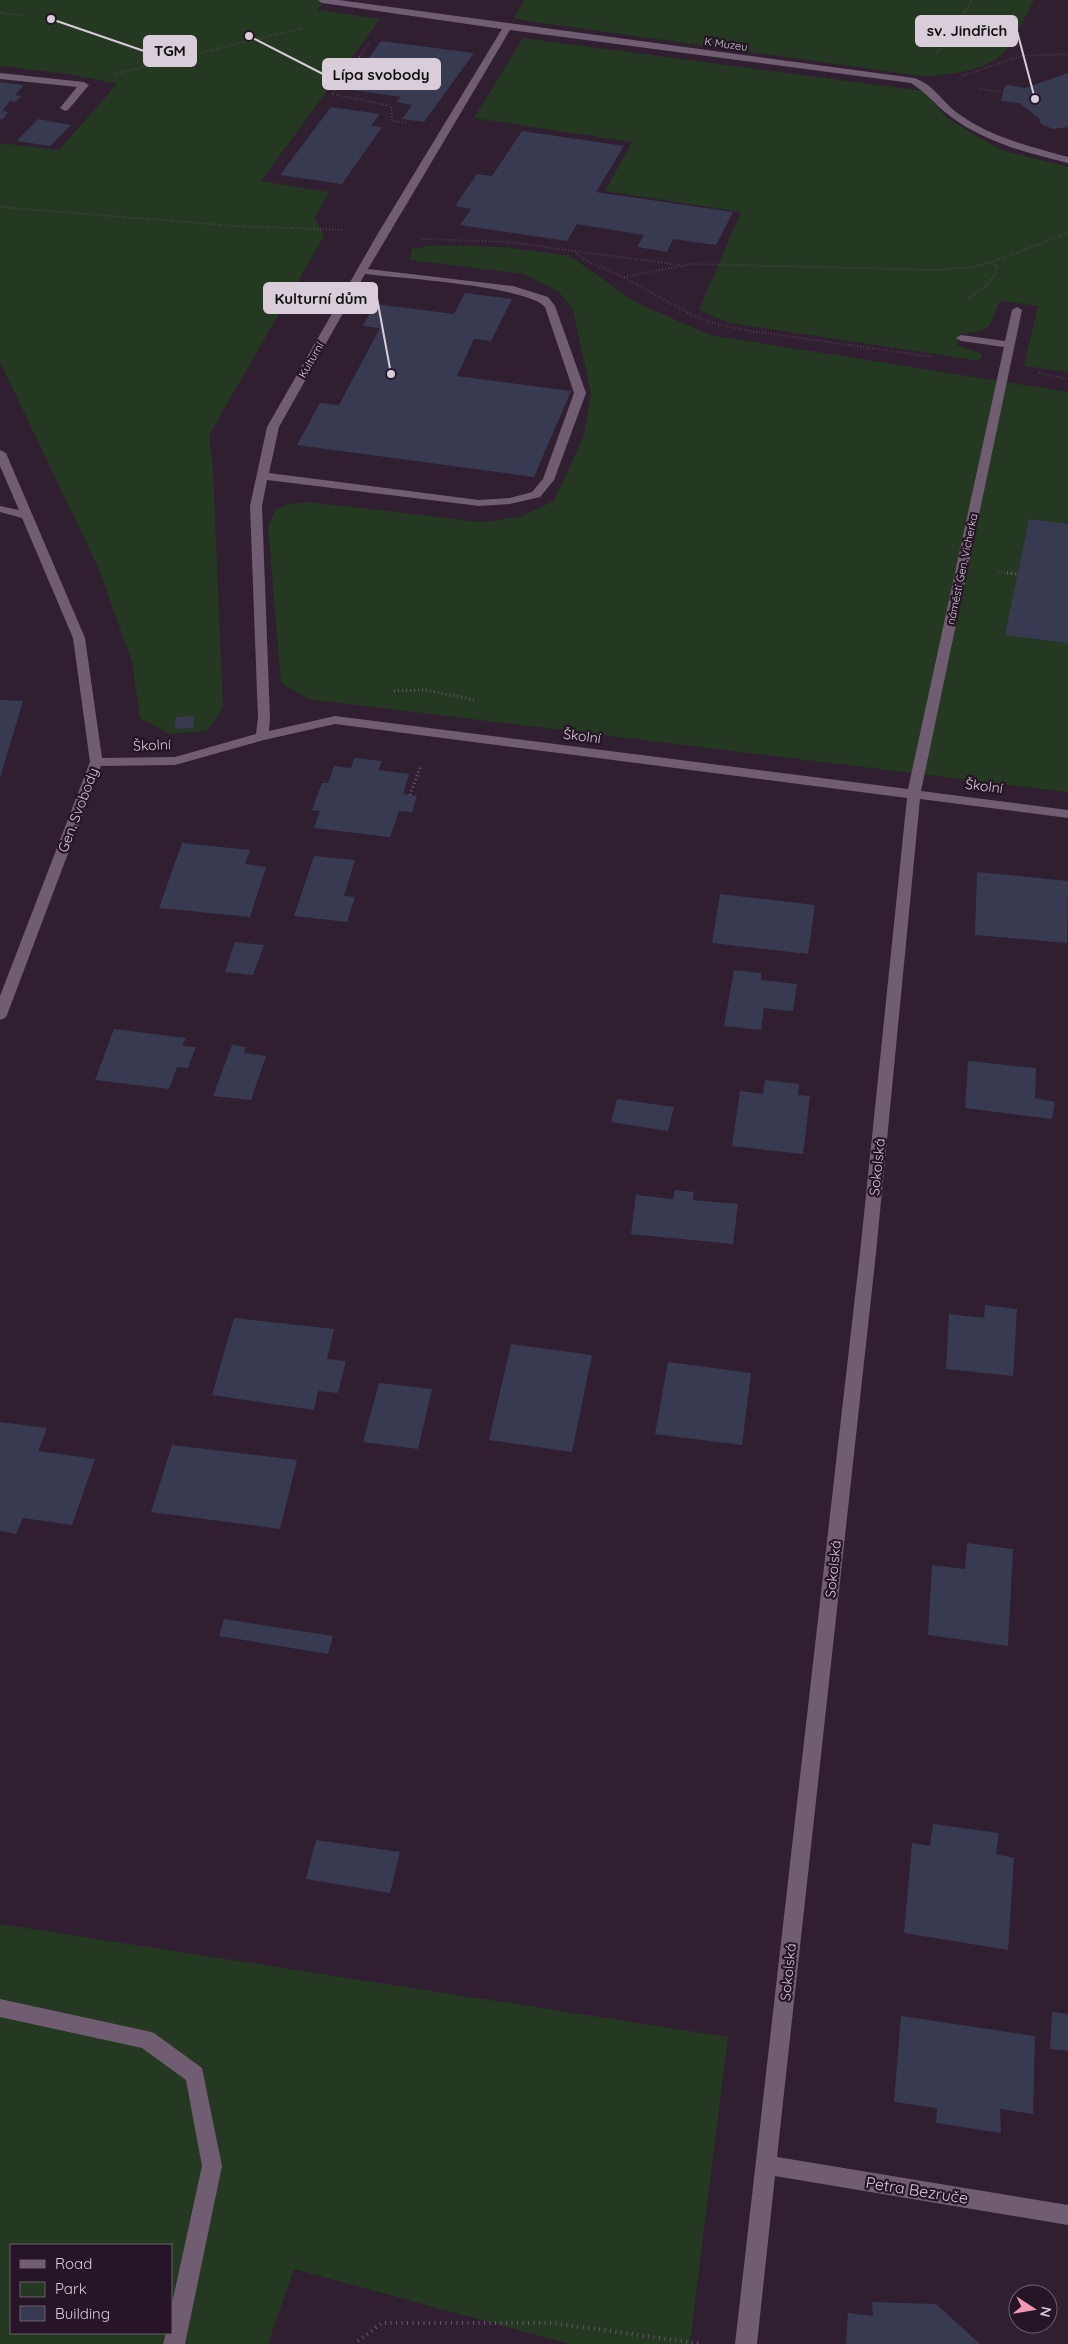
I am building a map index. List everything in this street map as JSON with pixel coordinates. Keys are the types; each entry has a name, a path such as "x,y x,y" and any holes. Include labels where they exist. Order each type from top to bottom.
{"street":[{"name":"K Muzeu","path":"322,0 359,3 392,11 914,80 930,90 954,114 1004,142 1068,160"},
{"name":"Kulturní","path":"262,736 264,718 256,506 273,427 382,235 508,26"},
{"path":"0,76 84,85 65,108"},
{"path":"263,476 479,503 510,501 536,495 548,480 580,392 550,306 544,299 513,289 363,271"},
{"name":"náměstí Gen. Vicherka","path":"914,794 1017,310"},
{"path":"961,338 1010,345"},
{"name":"Gen. Svobody","path":"0,453 79,638 96,762 0,1015"},
{"path":"0,509 28,516"},
{"name":"Školní","path":"96,762 175,761 262,736 335,720 1068,814"},
{"name":"Sokolská","path":"746,2344 867,1263 914,794"},
{"path":"0,2008 147,2040 195,2075 212,2166 174,2344"},
{"name":"Petra Bezruče","path":"766,2165 1068,2215"}],"path":[{"path":"893,78 934,55 944,46 972,0"},
{"path":"392,11 332,94 391,106 392,121 446,128"},
{"path":"0,13 27,16"},
{"path":"113,74 304,28"},
{"path":"914,80 964,76 1022,56 1068,54"},
{"path":"359,58 365,63"},
{"path":"0,207 235,226 324,228"},
{"path":"382,235 425,240 508,242 684,265 937,270 972,267 992,262 1068,233"},
{"path":"574,251 585,260 623,277 692,315 709,322 744,330 937,358"},
{"path":"968,299 987,286 994,277 996,266 992,262"},
{"path":"623,277 684,265"},
{"path":"1006,368 1068,378"},
{"path":"993,571 1017,574"},
{"path":"410,795 412,789"},
{"path":"358,2341 382,2323 553,2323 702,2344"}],"green space":[{"path":"0,0 324,0 318,10 380,19 261,181 329,192 315,218 324,236 209,435 213,469 223,708 207,731 169,734 140,718 132,662 98,567 0,362 0,143 59,150 117,84 69,74 0,66"},
{"path":"524,0 1034,0 1011,44 995,60 986,65 964,71 921,76 513,18"},
{"path":"523,38 923,91 947,118 1001,150 1068,167 1068,372 1024,366 1038,306 1000,301 987,327 978,332 960,334 957,345 982,354 980,361 730,323 699,310 741,212 605,191 632,142 474,118"},
{"path":"435,245 504,247 570,256 635,302 710,335 1068,392 1068,792 308,699 281,683 268,526 276,509 291,504 310,502 481,522 520,517 554,501 584,435 591,393 573,310 559,292 524,274 410,260 412,249"},
{"path":"0,1924 728,2037 690,2344 570,2344 294,2269 268,2344 0,2344"}],"building":[{"path":"381,41 474,53 424,122 402,119 412,105 396,102 401,97 346,89"},
{"path":"1068,73 1068,127 1053,129 1041,124 1039,118 1019,103 1001,101 1004,88 1008,85 1025,88"},
{"path":"0,82 24,85 15,95 21,96 15,102 10,101 2,111 8,112 3,119 0,119"},
{"path":"331,107 380,114 371,126 382,127 342,184 280,175"},
{"path":"38,119 71,125 50,146 17,141"},
{"path":"522,131 624,146 596,192 733,212 716,245 673,239 667,252 637,247 644,235 577,224 567,241 460,225 471,209 455,206 477,174 492,176"},
{"path":"465,293 512,299 491,341 474,339 457,376 571,391 534,477 297,445 320,403 339,405 380,328 363,326 375,304 454,314"},
{"path":"1029,519 1068,524 1068,643 1005,635"},
{"path":"0,700 23,701 0,778"},
{"path":"194,716 193,728 175,729 176,717"},
{"path":"354,758 382,761 378,770 409,774 403,794 417,796 412,812 399,811 390,837 314,828 320,811 312,810 322,783 328,783 334,766 351,768"},
{"path":"182,843 250,850 245,864 266,867 250,917 159,908"},
{"path":"314,856 355,860 344,896 355,897 347,922 294,916"},
{"path":"977,872 1068,881 1067,943 975,935"},
{"path":"720,894 815,905 808,954 712,943"},
{"path":"235,942 264,945 253,975 225,972"},
{"path":"734,970 761,973 761,980 797,984 793,1011 764,1008 761,1030 724,1026"},
{"path":"114,1029 186,1038 182,1046 196,1047 188,1068 177,1067 169,1089 95,1080"},
{"path":"232,1045 246,1047 244,1053 266,1056 251,1100 213,1096"},
{"path":"968,1061 1036,1068 1035,1098 1055,1102 1052,1119 965,1108"},
{"path":"765,1080 799,1084 798,1095 810,1096 803,1154 732,1146 740,1091 763,1094"},
{"path":"617,1099 674,1107 668,1131 611,1122"},
{"path":"675,1190 694,1192 693,1200 738,1204 733,1244 631,1234 636,1195 673,1199"},
{"path":"985,1305 1017,1309 1013,1376 946,1369 949,1314 984,1318"},
{"path":"234,1318 334,1329 327,1359 346,1361 338,1393 318,1391 314,1410 212,1395"},
{"path":"511,1344 592,1355 572,1452 489,1440"},
{"path":"668,1362 751,1373 742,1445 655,1434"},
{"path":"379,1383 432,1389 418,1449 363,1442"},
{"path":"0,1422 47,1428 38,1451 95,1459 72,1525 23,1518 16,1534 0,1531"},
{"path":"172,1445 297,1460 280,1529 151,1512"},
{"path":"967,1543 1013,1549 1008,1646 928,1635 932,1565 965,1569"},
{"path":"224,1619 333,1636 328,1654 219,1636"},
{"path":"933,1824 999,1833 996,1854 1014,1858 1008,1950 904,1933 912,1843 930,1846"},
{"path":"316,1840 400,1852 390,1893 306,1879"},
{"path":"1052,2012 1068,2014 1068,2051 1050,2049"},
{"path":"901,2016 1035,2036 1033,2114 1000,2109 1001,2133 936,2123 937,2108 894,2102"},
{"path":"872,2302 936,2304 980,2344 846,2344 848,2313 873,2316"}],"place":[{"name":"TGM","path":"51,19"},
{"name":"Lípa svobody","path":"249,36"},
{"name":"sv. Jindřich","path":"1035,99"},
{"name":"Kulturní dům","path":"391,374"}]}
